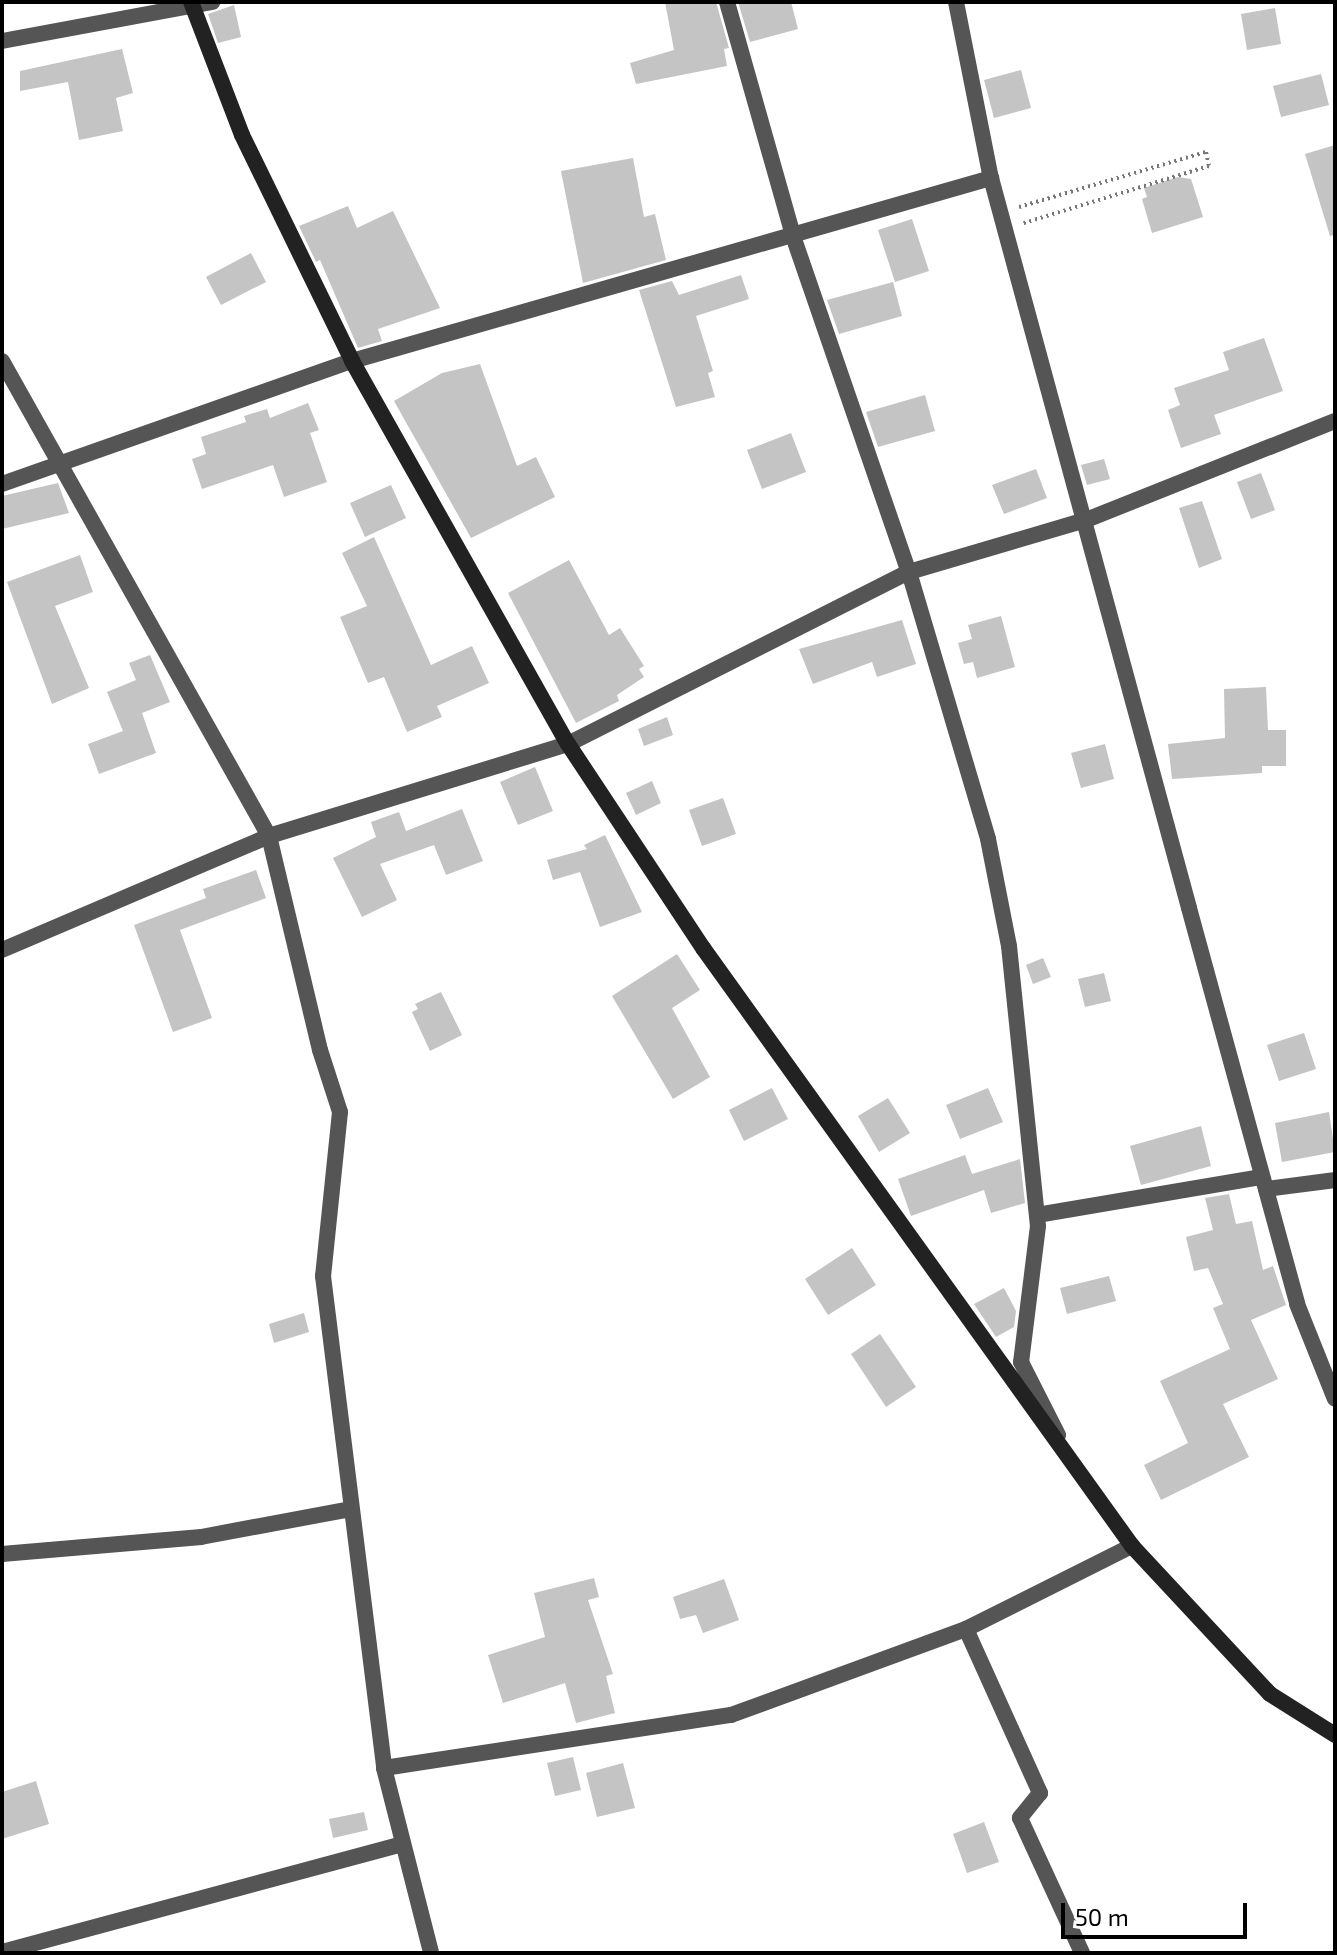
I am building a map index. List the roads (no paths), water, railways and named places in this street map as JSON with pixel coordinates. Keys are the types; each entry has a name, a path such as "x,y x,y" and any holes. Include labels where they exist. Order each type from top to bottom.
{"street":[{"path":"2,41 212,2"},
{"path":"727,2 793,236 909,572 988,839 1009,946 1037,1215 1021,1362 1075,1468"},
{"path":"956,2 991,178 1297,1304 1335,1399"},
{"path":"191,4 242,135 352,361 568,744 703,948 1132,1546 1270,1694 1335,1735"},
{"path":"2,484 352,361 991,178"},
{"path":"2,361 269,836 320,1050 340,1112 323,1276 384,1768 431,1953"},
{"path":"2,950 269,836 568,744 909,572 1086,520 1335,421"},
{"path":"1037,1215 1264,1183 1335,1180"},
{"path":"2,1554 201,1537 350,1509"},
{"path":"384,1768 731,1715 966,1629 1132,1546"},
{"path":"966,1629 1040,1793 1020,1818 1082,1953"},
{"path":"2,1952 401,1844"}]}
